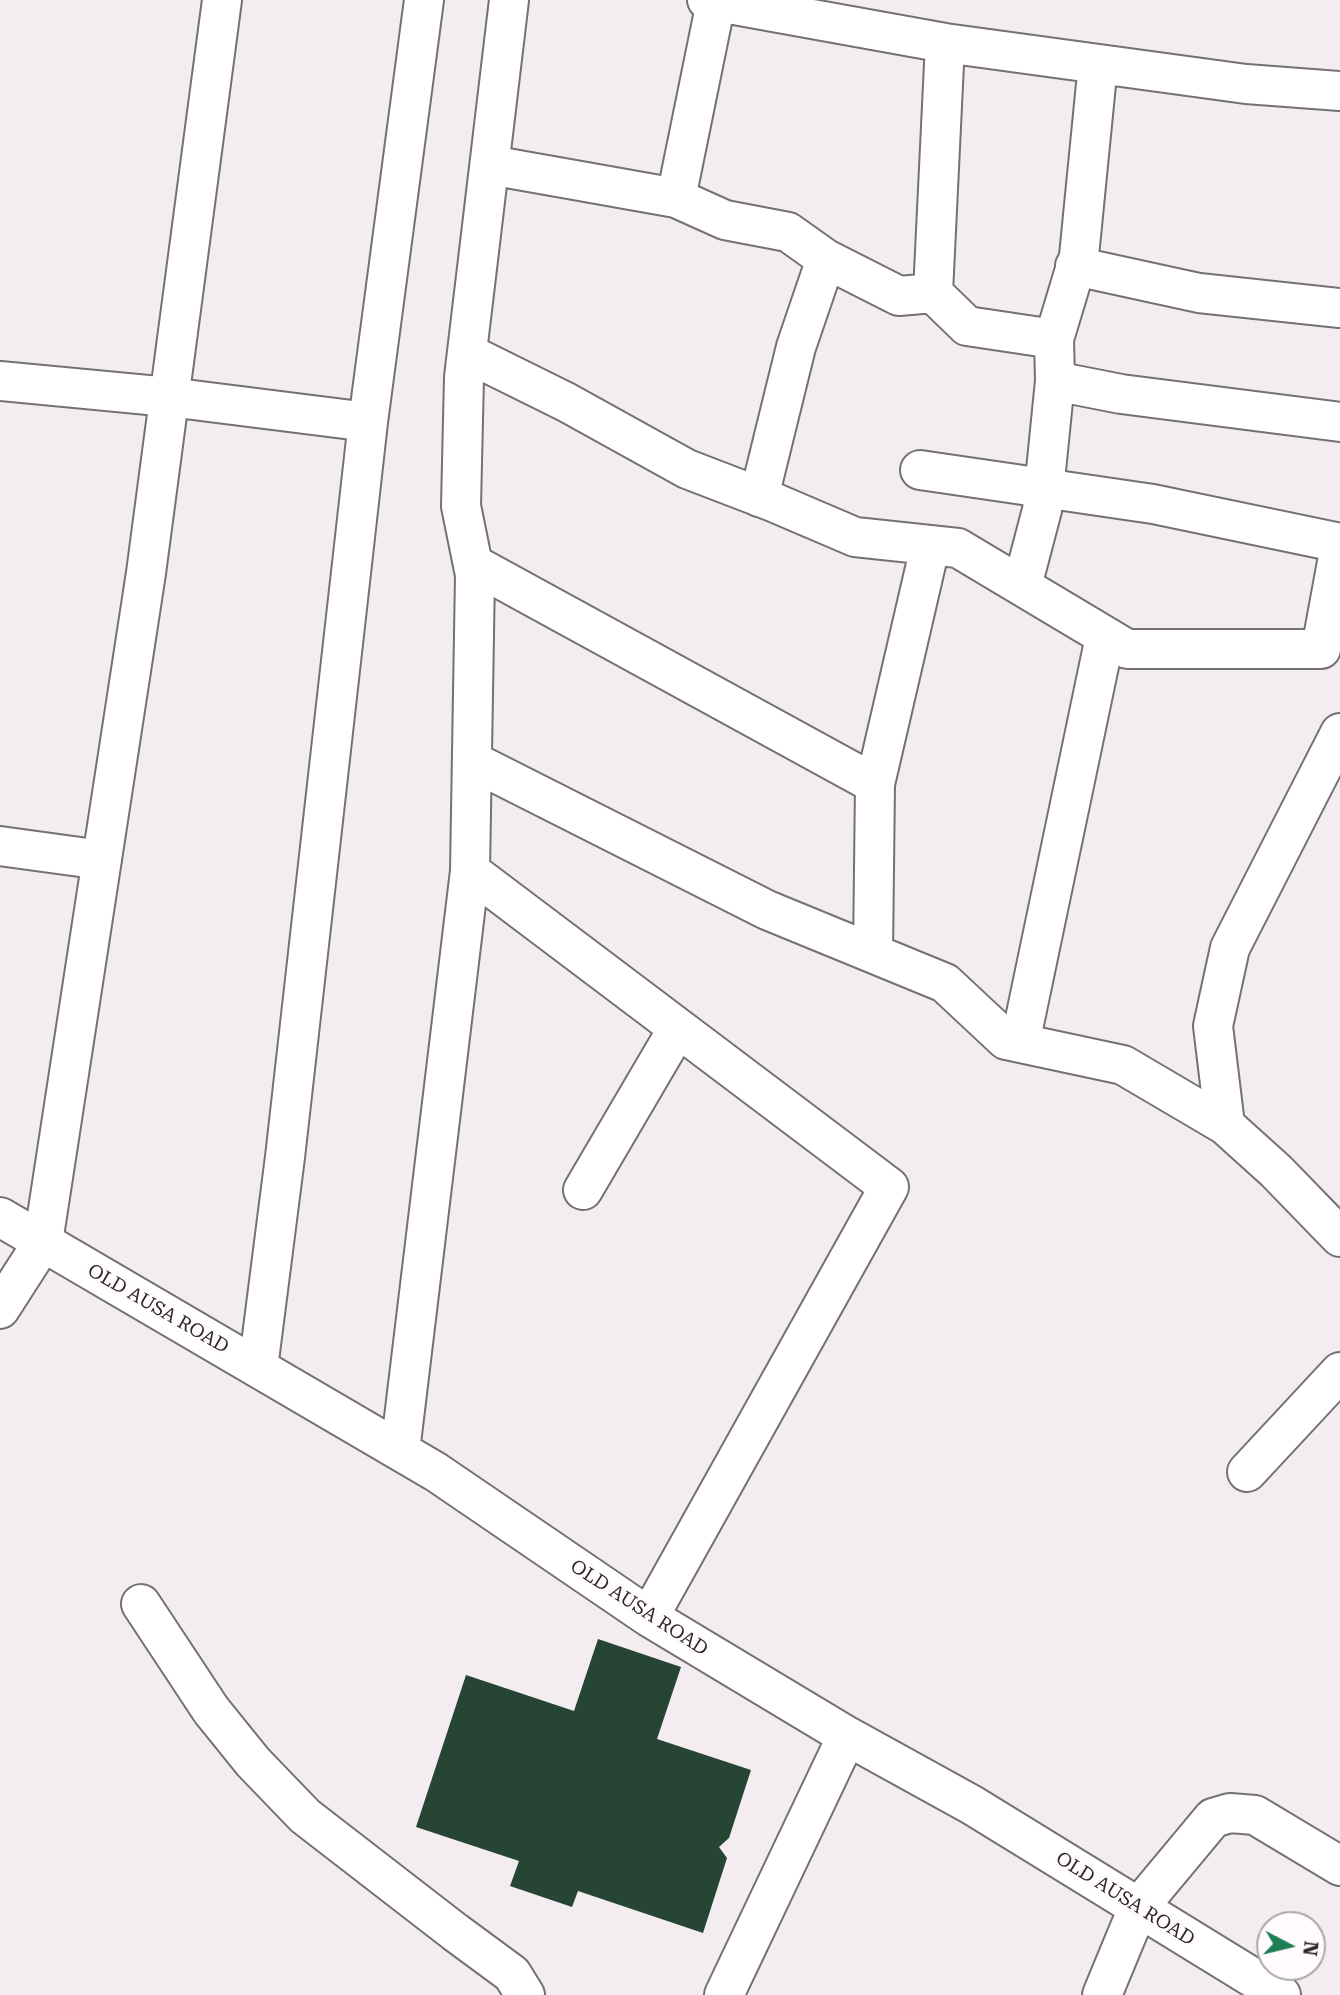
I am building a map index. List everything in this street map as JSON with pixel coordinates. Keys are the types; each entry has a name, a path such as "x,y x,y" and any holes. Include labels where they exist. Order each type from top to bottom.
{"street":[{"path":"0,1309 43,1242 146,573 222,0"},
{"path":"258,1367 285,1157 368,422 424,0"},
{"path":"400,1451 470,872 475,575 461,506 464,377 509,0"},
{"path":"676,198 711,1 945,44 1246,84 1340,91"},
{"path":"945,44 933,293 967,326 1054,339"},
{"path":"1022,586 1042,510 1055,381 1054,339 1079,256 1098,64"},
{"path":"490,164 676,198 725,220 788,232 826,259 899,296 933,293"},
{"path":"759,496 796,347 826,259"},
{"path":"1075,266 1199,293 1340,309"},
{"path":"467,353 566,402 687,469 855,537 958,548 1127,649 1331,652 1340,544 1153,504 920,470"},
{"path":"0,381 169,397 368,422"},
{"path":"1055,381 1121,394 1340,422"},
{"path":"873,953 875,784 930,547"},
{"path":"473,564 875,784"},
{"path":"1020,1043 1105,637"},
{"path":"1226,1125 1213,1026 1230,948 1340,733"},
{"path":"472,761 767,910 945,983 1006,1040 1123,1066 1226,1125 1276,1171 1340,1237"},
{"path":"0,846 102,860"},
{"path":"470,872 889,1187 649,1617"},
{"path":"583,1190 678,1028"},
{"name":"OLD AUSA ROAD","path":"0,1217 436,1472 649,1617 847,1736 972,1805 1282,1995"},
{"path":"1247,1472 1340,1371"},
{"path":"141,1604 211,1710 253,1762 305,1816 512,1974 525,1995"},
{"path":"724,1995 847,1736"},
{"path":"1102,1995 1139,1908 1213,1818 1230,1813 1255,1815 1340,1866"}],"building":[{"path":"598,1639 681,1667 657,1739 751,1770 729,1838 719,1847 727,1858 703,1933 578,1891 572,1907 510,1886 519,1861 416,1827 466,1675 574,1711"}]}
